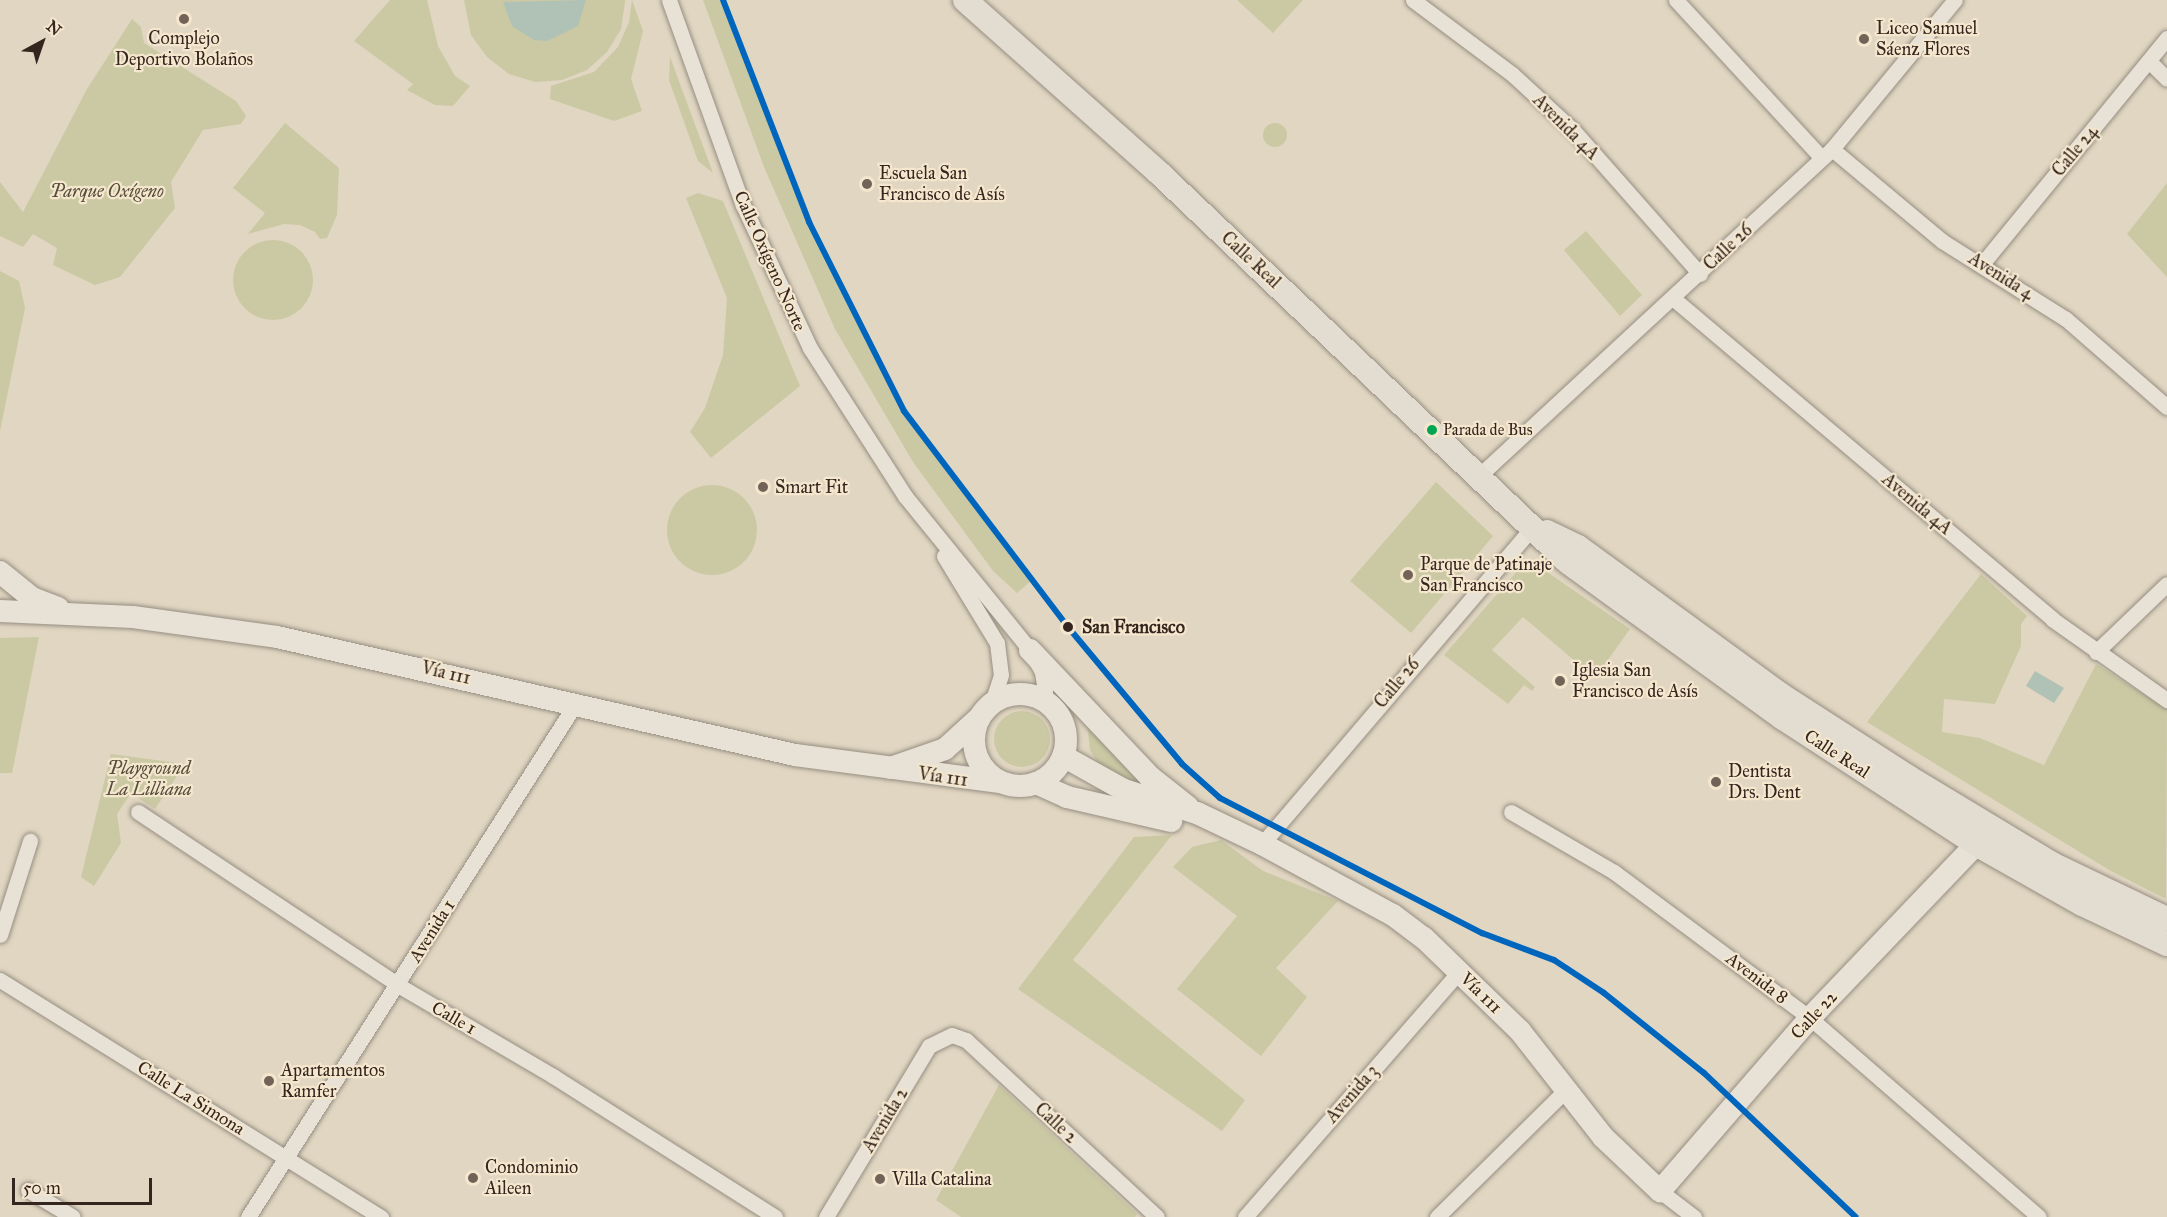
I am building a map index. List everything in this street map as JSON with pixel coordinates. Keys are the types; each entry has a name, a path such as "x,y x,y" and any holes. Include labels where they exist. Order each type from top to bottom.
{"main road":[{"name":"Calle Real","path":"965,0 1159,173 1534,525 1568,562 1735,685 1976,844 2082,904 2167,944"},
{"name":"Calle Real","path":"1534,525 1578,547 1781,695 1908,777 2052,864 2167,919"},
{"path":"0,572 32,598 73,614"},
{"name":"Vía 111","path":"0,611 73,614 197,624 278,638 576,703 795,755 886,770 1000,782"},
{"path":"1030,650 1150,777 1197,813"},
{"path":"1020,694 1040,699 1051,707 1065,730 1063,756 1048,777 1036,783 1014,786 1000,782 978,761 974,746 986,710 1020,694"},
{"name":"Vía 111","path":"886,770 945,749 986,710"},
{"name":"Vía 111","path":"1063,756 1124,790 1197,813 1262,844 1393,915 1459,972 1520,1031 1603,1137 1660,1191"},
{"name":"Vía 111","path":"1036,783 1067,797 1262,844"},
{"name":"Calle 22","path":"1660,1191 1810,1018 1976,844"}],"street":[{"name":"Calle Oxígeno Norte","path":"669,0 744,205 810,348 910,502 997,643 1001,675 986,710"},
{"name":"Avenida 4A","path":"1413,0 1512,74 1573,130 1700,274"},
{"name":"Avenida 4","path":"1676,0 1827,154 1893,204 2066,319 2167,407"},
{"name":"Calle 26","path":"1480,475 1674,299 1827,154 1955,0"},
{"name":"Calle 24","path":"1982,264 2167,38"},
{"path":"2150,61 2167,79"},
{"name":"Avenida 4A","path":"1674,299 2096,652 2167,700"},
{"name":"Calle Oxígeno Norte","path":"910,502 1030,650 1042,672 1045,692 1040,699"},
{"name":"Calle 26","path":"1262,844 1534,525"},
{"path":"2096,652 2167,584"},
{"name":"Avenida 1","path":"248,1217 576,703"},
{"name":"Calle 1","path":"138,812 398,985 553,1076 775,1217"},
{"name":"Avenida 8","path":"1511,812 1614,872 1810,1018 2038,1217"},
{"path":"0,935 30,841"},
{"name":"Avenida 3","path":"1245,1217 1459,972"},
{"name":"Calle La Simona","path":"0,980 381,1217"},
{"name":"Avenida 2","path":"826,1217 929,1046 952,1035"},
{"name":"Calle 2","path":"952,1035 966,1040 1157,1217"},
{"path":"1437,1217 1566,1090"},
{"path":"28,1190 73,1217"},
{"path":"1660,1191 1694,1217"}],"green space":[{"path":"390,0 427,0 438,46 455,76 470,86 453,106 435,105 407,90 413,84 354,41"},
{"path":"464,0 625,0 625,2 621,29 607,52 587,70 562,80 535,82 509,74 487,57 471,35"},
{"path":"632,0 643,31 631,79 642,111 614,121 550,99 551,86 594,72 618,47 629,22"},
{"path":"703,0 723,0 809,222 904,411 1032,580 1017,593 993,571 913,462 835,329 764,167"},
{"path":"1237,0 1303,0 1273,33"},
{"name":"Parque Oxígeno","path":"132,19 141,27 144,43 236,101 246,116 241,124 203,130 171,182 175,208 120,277 95,285 53,265 57,248 33,234 23,247 0,236 0,182 23,212 87,89"},
{"path":"670,57 713,173 698,161 669,80"},
{"path":"285,123 339,168 337,215 327,238 320,239 315,232 300,225 284,224 248,234 265,213 233,188"},
{"path":"1275,123 1280,124 1286,130 1286,140 1280,146 1275,147 1270,146 1264,140 1263,135 1264,130 1270,124"},
{"path":"2167,183 2167,277 2127,234"},
{"path":"698,193 723,201 800,386 711,458 690,432 705,408 723,355 727,298 686,198"},
{"path":"1586,231 1642,295 1620,316 1564,250"},
{"path":"273,240 288,243 301,252 310,265 313,280 310,295 301,308 288,317 273,320 258,317 245,308 236,295 233,280 236,265 245,252 258,243"},
{"path":"0,271 19,281 25,308 0,431"},
{"name":"Parque de Patinaje San Francisco","path":"1436,482 1493,536 1411,633 1350,581"},
{"path":"712,485 729,488 744,498 754,513 757,530 754,547 744,562 729,572 712,575 695,572 680,562 670,547 667,530 670,513 680,498 695,488"},
{"path":"1531,561 1630,629 1595,678 1523,617 1492,650 1535,687 1532,691 1524,685 1508,704 1444,655 1525,562"},
{"path":"1981,574 2027,616 2021,624 2021,646 1995,704 1944,699 1942,732 1980,738 2044,765 2096,664 2167,709 2166,899 2109,870 1867,722"},
{"path":"39,637 12,773 0,773 0,638"},
{"path":"1022,711 1033,713 1042,719 1048,728 1050,739 1048,750 1042,759 1033,765 1022,767 1011,765 1002,759 996,750 994,739 996,728 1002,719 1011,713"},
{"path":"1087,722 1147,784 1140,786 1098,763 1090,750"},
{"name":"Playground La Lilliana","path":"111,754 185,764 155,809 131,793 117,814 121,843 94,886 81,877"},
{"path":"1172,835 1073,960 1245,1100 1222,1131 1018,989 1134,837"},
{"path":"1221,840 1263,871 1338,901 1276,968 1307,997 1261,1056 1177,989 1237,916 1173,867 1192,847"},
{"path":"999,1085 1137,1214 1135,1217 961,1217 936,1200"}],"shaded area":[{"path":"586,0 578,26 547,41 534,40 512,26 503,2"},
{"path":"2035,671 2064,688 2054,703 2026,686"}],"rail line":[{"name":"2","path":"723,0 809,222 904,411 1068,627 1182,764 1220,798 1482,933 1554,960 1604,993 1704,1073 1856,1217"}],"place":[{"name":"Complejo Deportivo Bolaños","path":"184,19"},
{"name":"Liceo Samuel Sáenz Flores","path":"1864,39"},
{"name":"Escuela San Francisco de Asís","path":"867,184"},
{"name":"Parada de Bus","path":"1432,430"},
{"name":"Smart Fit","path":"763,487"},
{"name":"Parque de Patinaje San Francisco","path":"1408,575"},
{"name":"San Francisco","path":"1068,627"},
{"name":"Iglesia San Francisco de Asís","path":"1560,681"},
{"name":"Dentista Drs. Dent","path":"1716,782"},
{"name":"Apartamentos Ramfer","path":"269,1081"},
{"name":"Condominio Aileen","path":"473,1178"},
{"name":"Villa Catalina","path":"880,1179"}]}
